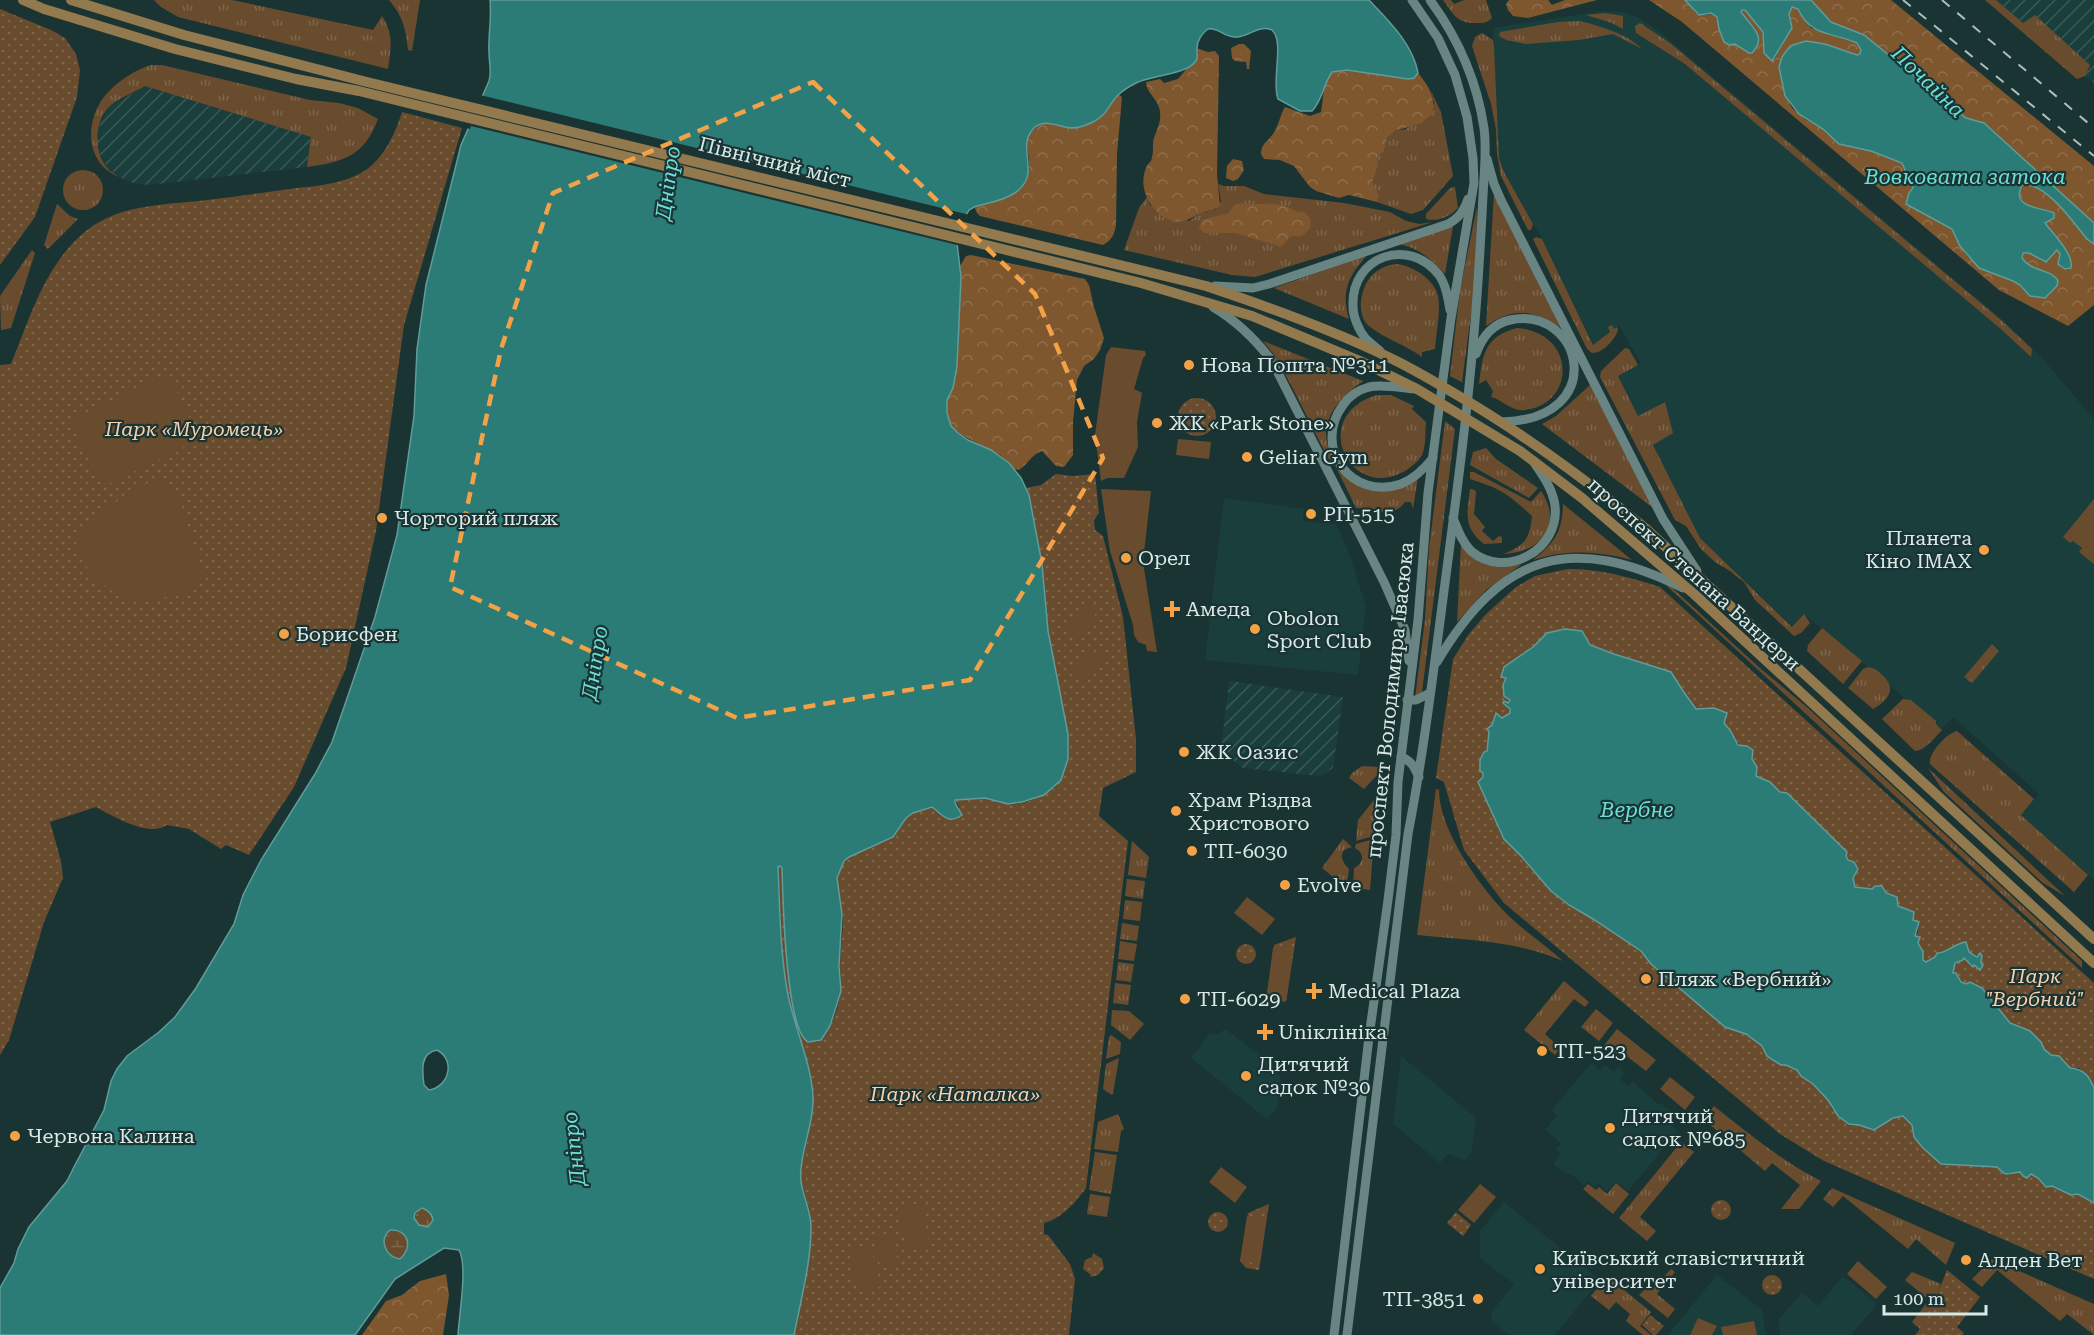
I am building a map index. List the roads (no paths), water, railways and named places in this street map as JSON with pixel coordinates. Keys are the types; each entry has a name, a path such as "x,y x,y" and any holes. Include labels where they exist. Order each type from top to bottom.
{"main road":[{"path":"23,0 44,9 175,49 296,78 361,86"},
{"path":"71,0 361,86"},
{"path":"1206,286 1253,288 1264,285 1448,224 1456,221 1462,214 1474,183 1467,117 1455,75 1438,38 1412,0"},
{"path":"1430,0 1452,34 1468,68 1482,119 1485,151 1471,367"},
{"name":"Північний міст","path":"361,86 1144,270"},
{"name":"Північний міст","path":"361,86 1141,283"},
{"path":"1485,151 1501,200 1588,373 1666,523 1705,583"},
{"name":"проспект Володимира Івасюка","path":"1334,1335 1369,1037 1388,900 1433,458 1451,318 1474,183"},
{"path":"1384,355 1365,338 1356,321 1353,302 1354,288 1359,277 1371,264 1382,257 1390,254 1410,256 1431,266 1441,278 1451,318"},
{"name":"проспект Степана Бандери","path":"1144,270 1206,286 1257,303 1384,355 1502,422 1593,485 1645,528 2094,939"},
{"name":"проспект Степана Бандери","path":"1141,283 1252,316 1360,361 1417,389 1483,428 1534,462 1611,521 1694,594 2094,963"},
{"path":"1201,299 1236,322 1261,346 1272,361 1384,582 1405,630 1411,670"},
{"path":"1471,367 1482,337 1505,321 1528,319 1539,321 1561,336 1568,346 1575,372 1573,382 1559,403 1548,412 1535,418 1502,422"},
{"name":"проспект Володимира Івасюка","path":"1347,1335 1408,834 1419,777 1434,666 1471,367"},
{"path":"1417,389 1370,387 1352,395 1334,419 1332,445 1336,459 1344,470 1365,485 1378,487 1401,484 1423,470 1433,458"},
{"path":"1453,518 1464,542 1472,551 1484,558 1504,563 1515,562 1528,556 1547,539 1555,516 1553,496 1534,462"},
{"path":"1434,666 1453,634 1484,598 1510,578 1548,561 1571,557 1609,561 1638,568 1694,594"},
{"path":"1407,700 1416,700 1430,693"},
{"path":"1401,757 1414,765 1419,777"},
{"path":"1369,1037 1383,1039"}],"water":[{"name":"Дніпро","path":"490,0 1369,0 1392,24 1405,42 1418,73 1414,78 1408,79 1347,70 1332,72 1312,111 1300,111 1278,99 1276,82 1278,52 1276,36 1272,30 1262,29 1235,37 1215,29 1208,29 1199,40 1197,59 1191,66 1177,72 1142,80 1124,90 1097,120 1074,128 1046,123 1037,125 1028,137 1027,179 1022,187 1009,196 969,210 962,223 957,243 961,277 957,366 953,388 947,400 947,413 951,426 958,433 991,450 1009,463 1021,478 1029,495 1042,564 1048,631 1068,734 1068,759 1061,780 1044,795 1008,804 985,798 955,800 962,815 953,819 946,818 932,807 913,813 906,818 893,837 844,861 837,878 842,914 839,966 841,991 830,1026 821,1040 808,1042 800,1032 794,1013 787,961 782,868 778,867 785,979 791,1008 806,1058 813,1097 801,1176 809,1212 811,1240 794,1335 458,1335 463,1279 462,1257 459,1250 444,1248 395,1279 355,1335 0,1335 0,1288 14,1263 29,1227 67,1181 104,1110 111,1081 117,1069 127,1056 175,1017 196,988 234,924 243,895 261,860 315,774 332,742 375,617 397,535 414,416 417,349 426,285 461,145 490,77","holes":["437,1050 447,1060 448,1073 441,1084 429,1090 424,1085 423,1063 431,1052","422,1208 431,1214 433,1220 428,1227 419,1225 414,1218 415,1213","390,1230 405,1236 407,1250 400,1259 395,1258 385,1248 386,1234"]},
{"name":"Вовковата затока","path":"1685,0 1811,0 1831,22 1864,35 1966,118 1984,123 2094,223 2094,244 2049,196 2031,186 2022,185 2019,193 2024,203 2054,213 2054,218 2045,223 2066,251 2071,268 2065,269 2058,264 2060,254 2057,250 2046,262 2029,253 2023,253 2022,258 2030,266 2050,274 2058,281 2057,286 2045,298 2030,296 2013,281 1979,268 1960,246 1952,229 1906,204 1913,188 1902,163 1871,151 1839,144 1823,129 1799,114 1785,96 1779,67 1782,57 1793,45 1806,41 1825,44 1857,55 1861,50 1857,43 1816,29 1809,25 1798,9 1792,7 1789,14 1792,28 1772,61 1764,53 1763,32 1745,10 1741,12 1758,37 1757,47 1752,53 1735,44 1729,45 1724,42 1717,17 1711,13 1699,15"},
{"name":"Вербне","path":"1565,629 1582,631 1590,645 1671,672 1696,709 1714,708 1727,713 1724,723 1738,745 1747,746 1753,750 1752,759 1757,767 1756,776 1770,782 1780,792 1787,793 1847,852 1848,860 1854,862 1858,869 1853,878 1855,887 1872,889 1875,886 1882,886 1886,893 1897,897 1898,906 1914,912 1913,920 1919,922 1915,936 1920,937 1918,943 1923,952 1923,960 1926,962 1935,957 1937,953 1966,942 1969,952 1977,957 1980,953 1983,965 1980,970 1964,958 1955,963 1953,973 1956,973 1961,982 1966,984 1970,982 1982,988 2010,1023 2030,1031 2051,1055 2059,1056 2070,1068 2088,1077 2094,1088 2094,1203 2078,1194 2071,1195 2052,1186 2046,1187 2031,1174 2027,1178 2020,1172 2005,1174 1997,1167 1941,1164 1914,1137 1912,1125 1903,1116 1893,1118 1874,1130 1849,1124 1838,1116 1828,1100 1797,1070 1781,1065 1767,1056 1762,1046 1746,1034 1725,1027 1651,964 1641,951 1551,891 1504,839 1478,782 1483,777 1480,771 1480,760 1487,751 1489,732 1487,729 1492,725 1496,713 1502,718 1510,713 1510,709 1503,703 1504,701 1508,703 1510,700 1504,696 1503,685 1506,678 1501,677 1504,667 1533,647 1547,633"}],"railway":[{"path":"1903,0 2094,156"},
{"path":"1942,0 2094,128"}],"place":[{"name":"Нова Пошта №311","path":"1189,365"},
{"name":"ЖК «Park Stone»","path":"1157,423"},
{"name":"Geliar Gym","path":"1247,457"},
{"name":"РП-515","path":"1311,514"},
{"name":"Чорторий пляж","path":"382,518"},
{"name":"Планета Кіно IMAX","path":"1984,550"},
{"name":"Орел","path":"1126,558"},
{"name":"Амеда","path":"1172,609"},
{"name":"Obolon Sport Club","path":"1255,629"},
{"name":"Борисфен","path":"284,634"},
{"name":"ЖК Оазис","path":"1184,752"},
{"name":"Храм Різдва Христового","path":"1176,811"},
{"name":"ТП-6030","path":"1192,851"},
{"name":"Evolve","path":"1285,885"},
{"name":"Пляж «Вербний»","path":"1646,979"},
{"name":"Medical Plaza","path":"1314,991"},
{"name":"ТП-6029","path":"1185,999"},
{"name":"Uniклініка","path":"1265,1032"},
{"name":"ТП-523","path":"1542,1051"},
{"name":"Дитячий садок №30","path":"1246,1076"},
{"name":"Дитячий садок №685","path":"1610,1128"},
{"name":"Червона Калина","path":"15,1136"},
{"name":"Алден Вет","path":"1966,1260"},
{"name":"Київський славістичний університет","path":"1540,1269"},
{"name":"ТП-3851","path":"1478,1299"}],"water label":[{"name":"Почайна","path":"1928,82"}],"park label":[{"name":"Парк «Муромець»","path":"194,429"},
{"name":"Парк \"Вербний\"","path":"2035,988"},
{"name":"Парк «Наталка»","path":"955,1094"}]}
